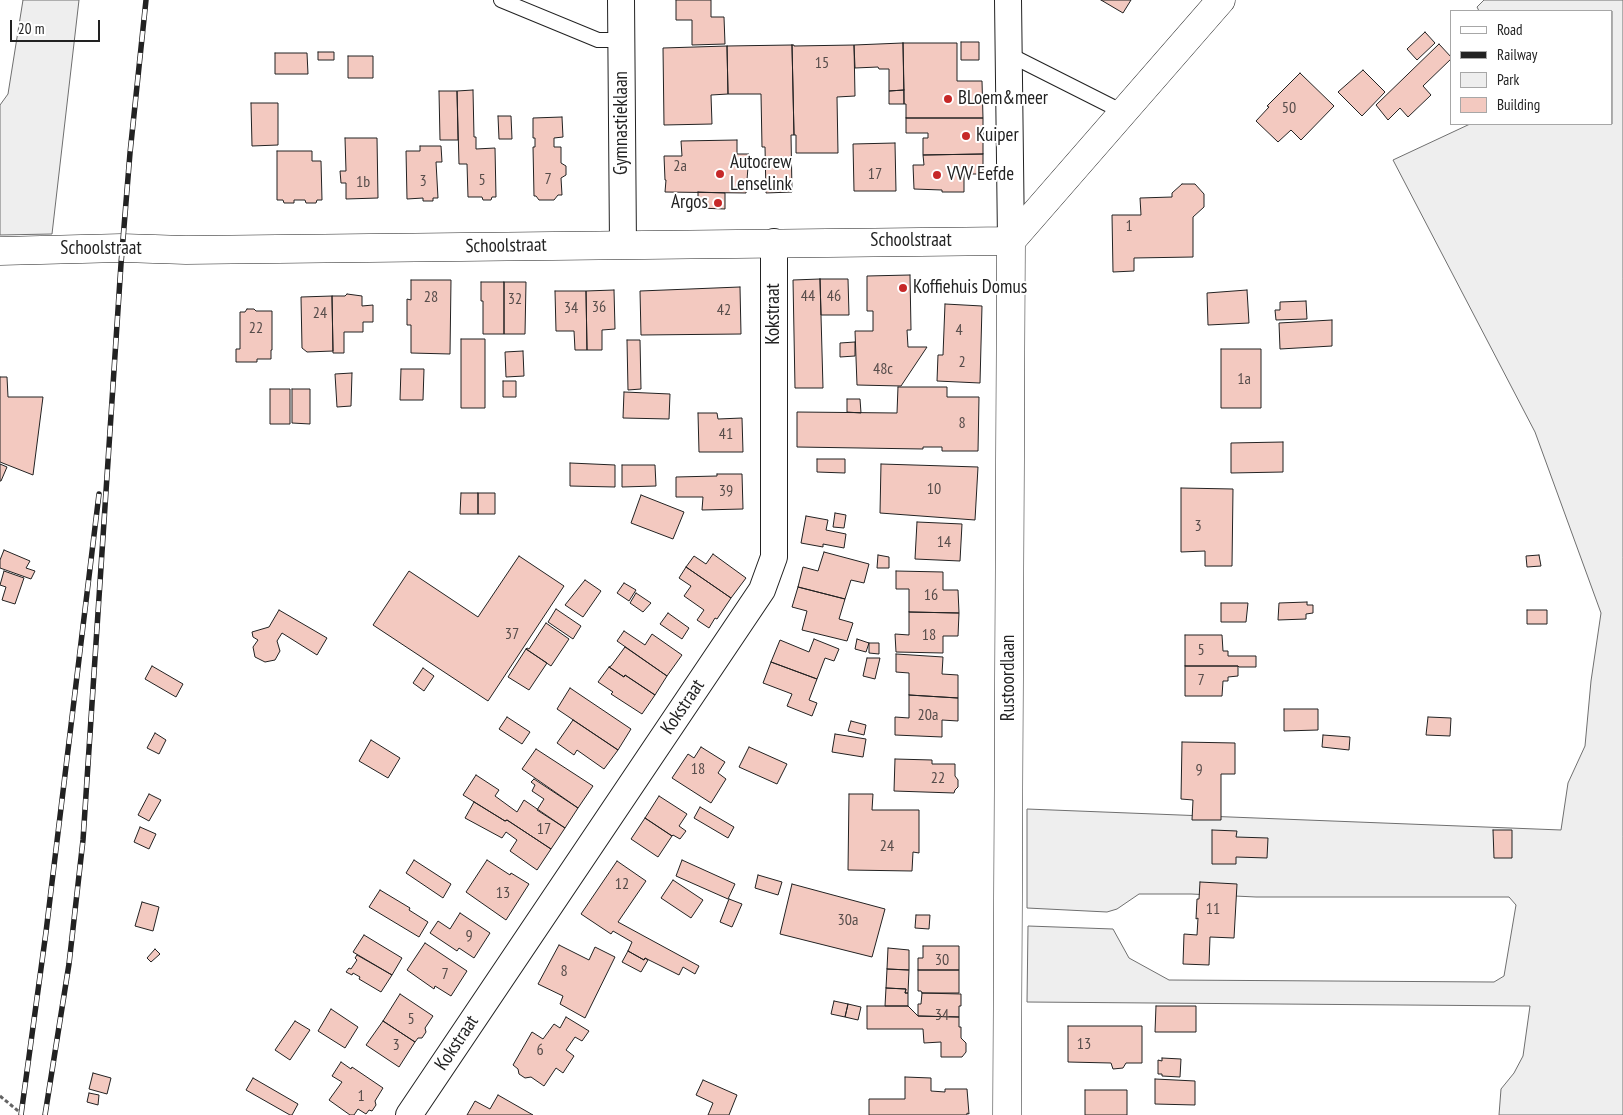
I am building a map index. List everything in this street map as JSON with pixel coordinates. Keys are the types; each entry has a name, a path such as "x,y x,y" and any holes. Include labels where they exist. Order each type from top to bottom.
{"street":[{"name":"Gymnastieklaan","path":"621,0 623,245"},
{"path":"1008,0 1011,241"},
{"path":"1011,241 1220,0"},
{"name":"Schoolstraat","path":"0,251 114,248 196,250 774,242 1011,241"},
{"name":"Rustoordlaan","path":"1007,1115 1011,241"},
{"name":"Kokstraat","path":"409,1115 762,590 774,557 774,242"}],"lane":[{"path":"501,0 598,40 622,40"},
{"path":"1008,54 1123,112"}],"path":[{"path":"0,1096 23,1115"}],"green space":[{"path":"23,0 79,0 52,234 0,235 0,105 8,94"},
{"path":"1484,0 1623,0 1623,1115 1499,1115 1501,1089 1514,1073 1523,1056 1530,1006 1027,1002 1028,926 1113,929 1129,958 1169,980 1494,982 1504,976 1516,905 1509,897 1256,897 1139,894 1117,909 1107,912 1027,908 1027,809 1561,830 1568,783 1585,746 1591,681 1601,613 1535,432 1393,160 1468,125 1613,125 1613,10 1478,10 1477,7"}],"building":[{"path":"676,0 711,0 711,17 724,17 725,44 692,45 692,20 676,20"},
{"path":"1101,0 1131,0 1123,13"},
{"path":"1425,32 1435,43 1417,60 1407,49"},
{"path":"961,42 979,42 979,60 961,60"},
{"path":"903,43 957,43 957,81 982,81 983,118 906,118"},
{"path":"903,43 904,90 889,91 889,69 879,69 878,67 855,68 854,45"},
{"path":"1439,44 1450,56 1450,60 1423,86 1431,95 1408,117 1400,108 1388,120 1376,105"},
{"path":"792,45 794,135 791,135 792,192 766,193 765,147 762,147 761,94 728,94 727,46"},
{"path":"792,45 854,45 855,96 837,97 838,153 796,153"},
{"path":"727,46 728,94 711,95 712,124 664,125 663,48"},
{"path":"318,52 334,52 334,60 318,60"},
{"path":"275,53 307,53 308,74 275,74"},
{"path":"348,56 373,56 373,78 348,78"},
{"path":"1363,70 1385,92 1362,116 1338,92"},
{"path":"1300,73 1334,106 1301,140 1291,130 1278,142 1256,121 1269,107 1267,106"},
{"path":"473,90 476,149 495,148 496,197 492,197 491,200 483,200 482,197 468,197 467,164 459,164 457,91"},
{"path":"904,90 904,104 889,104 889,91"},
{"path":"439,91 457,91 458,140 440,140"},
{"path":"251,103 278,103 278,145 252,146"},
{"path":"498,116 511,116 512,139 499,139"},
{"path":"562,117 563,137 554,138 554,147 561,147 561,163 566,166 566,175 561,178 562,195 558,195 554,200 539,200 534,196 533,147 535,147 535,138 533,138 533,118"},
{"path":"906,118 983,118 983,154 923,155 923,138 928,138 928,133 906,133"},
{"path":"345,138 377,138 378,198 346,199 346,183 341,183 340,171 346,171"},
{"path":"737,140 737,154 749,154 746,193 665,192 664,156 682,156 681,141"},
{"path":"895,143 896,191 854,191 853,144"},
{"path":"420,146 441,146 442,162 436,162 438,198 433,198 433,201 423,201 423,198 407,199 406,151 420,151"},
{"path":"277,151 312,151 312,161 321,161 322,200 317,200 316,203 294,200 294,203 284,203 283,200 277,200"},
{"path":"983,154 983,174 964,174 964,192 914,189 913,165 924,165 923,155"},
{"path":"1182,184 1195,184 1204,194 1204,207 1193,217 1193,257 1134,258 1134,271 1113,272 1112,215 1141,215 1140,198 1172,197 1172,193"},
{"path":"698,192 725,193 725,209 698,208"},
{"path":"910,275 911,330 907,330 908,347 927,347 901,386 857,385 855,331 873,331 873,311 867,311 867,276"},
{"path":"820,279 848,279 849,315 821,315"},
{"path":"820,279 823,388 795,388 793,280"},
{"path":"411,280 451,280 450,354 411,353 411,325 407,325 407,299 411,300"},
{"path":"481,282 504,282 504,334 483,334"},
{"path":"504,282 526,282 525,334 504,334"},
{"path":"740,287 741,334 641,335 640,291"},
{"path":"614,290 615,329 602,330 602,350 587,350 586,291"},
{"path":"1247,290 1249,323 1208,325 1207,293"},
{"path":"555,291 586,291 587,350 575,350 574,331 556,331"},
{"path":"347,294 362,296 362,306 373,305 373,322 363,322 363,332 344,332 344,353 333,353 332,296 345,296"},
{"path":"332,296 333,351 307,352 302,348 301,297"},
{"path":"1306,301 1307,319 1276,320 1275,310 1280,310 1280,302"},
{"path":"945,304 982,306 980,383 937,381 938,355 943,355"},
{"path":"247,309 272,311 271,359 257,359 257,362 236,362 236,349 240,349 240,312 245,312"},
{"path":"1332,320 1332,346 1280,349 1279,323"},
{"path":"461,339 485,339 485,408 461,408"},
{"path":"627,340 640,340 641,389 628,390"},
{"path":"855,342 855,356 840,357 840,343"},
{"path":"1221,349 1261,349 1261,408 1221,408"},
{"path":"523,351 524,376 506,377 505,352"},
{"path":"401,369 424,369 423,400 400,400"},
{"path":"352,373 351,406 337,407 335,374"},
{"path":"0,377 7,377 8,397 43,397 33,475 0,462"},
{"path":"503,381 516,381 516,397 503,397"},
{"path":"898,387 947,387 947,397 979,397 978,451 942,451 942,447 923,447 923,449 797,447 797,412 897,413"},
{"path":"270,389 290,389 290,424 270,424"},
{"path":"292,389 310,389 310,424 292,423"},
{"path":"624,392 670,394 669,419 623,418"},
{"path":"847,399 860,399 861,413 847,412"},
{"path":"698,413 717,413 718,419 742,418 743,452 699,452"},
{"path":"1283,442 1283,472 1231,473 1231,443"},
{"path":"817,459 845,459 845,473 817,472"},
{"path":"570,463 615,465 615,487 570,486"},
{"path":"0,464 7,467 1,481 0,481"},
{"path":"881,464 978,467 975,520 880,513"},
{"path":"622,465 655,465 656,486 622,487"},
{"path":"717,474 742,474 743,509 702,510 703,497 676,497 676,477 717,476"},
{"path":"1181,488 1233,489 1232,566 1205,566 1205,551 1181,552"},
{"path":"461,493 478,493 478,514 460,514"},
{"path":"478,493 495,493 495,514 478,514"},
{"path":"641,495 684,512 673,539 631,523"},
{"path":"835,513 846,515 844,528 833,527"},
{"path":"806,516 828,520 826,530 846,534 844,548 823,544 823,547 801,543"},
{"path":"917,522 962,524 960,561 915,559"},
{"path":"4,550 30,561 26,568 35,571 31,579 0,568 0,560"},
{"path":"824,552 869,564 864,583 851,580 845,599 798,587 803,567 818,571"},
{"path":"713,554 746,578 731,598 686,567 694,556 706,564"},
{"path":"878,555 889,557 889,568 877,568"},
{"path":"1539,555 1541,566 1527,567 1526,556"},
{"path":"519,556 564,586 488,701 373,625 409,571 478,617"},
{"path":"686,567 731,598 709,628 697,620 704,610 684,596 691,586 679,578"},
{"path":"4,571 24,578 15,604 2,600 6,587 0,585"},
{"path":"896,571 943,572 943,590 958,590 959,613 909,612 909,589 896,589"},
{"path":"585,580 601,591 583,617 565,605"},
{"path":"624,583 636,590 629,601 617,593"},
{"path":"798,587 845,599 839,619 853,623 847,641 802,630 807,611 792,607"},
{"path":"636,593 651,603 643,612 630,603"},
{"path":"1307,602 1307,605 1313,605 1313,613 1306,614 1306,619 1278,620 1279,603"},
{"path":"1221,603 1248,603 1246,622 1221,622"},
{"path":"556,609 581,626 573,639 548,622"},
{"path":"279,610 327,638 317,655 282,633 277,641 280,651 275,660 265,662 255,657 253,647 258,640 253,637 252,632 269,627"},
{"path":"1527,610 1547,610 1547,624 1527,624"},
{"path":"909,612 959,613 958,636 943,636 943,653 896,652 895,634 909,635"},
{"path":"668,613 689,628 682,639 660,624"},
{"path":"546,623 569,639 551,666 526,649 529,649"},
{"path":"624,631 645,645 652,634 682,655 667,676 617,641"},
{"path":"1185,635 1222,635 1223,651 1228,651 1228,656 1256,656 1256,667 1185,666"},
{"path":"814,639 839,649 834,661 825,658 817,679 771,662 780,640 809,652"},
{"path":"857,639 869,643 866,652 855,649"},
{"path":"869,643 879,643 879,654 869,653"},
{"path":"625,647 667,676 655,695 609,667"},
{"path":"526,649 547,663 529,690 508,677"},
{"path":"896,654 943,657 942,674 958,675 958,698 909,695 909,673 896,672"},
{"path":"867,658 880,658 875,679 863,676"},
{"path":"771,662 817,679 809,700 817,703 812,716 787,706 792,694 763,683"},
{"path":"152,666 183,684 176,697 145,679"},
{"path":"1185,666 1238,666 1238,676 1228,677 1228,681 1223,681 1222,696 1185,696"},
{"path":"609,667 655,695 642,714 611,694 613,692 598,682"},
{"path":"423,668 434,676 424,691 413,683"},
{"path":"570,688 631,729 618,750 557,709"},
{"path":"909,695 958,698 958,721 942,720 942,737 895,735 895,717 909,718"},
{"path":"1284,709 1318,709 1318,730 1284,731"},
{"path":"507,717 530,732 522,744 499,729"},
{"path":"1428,717 1451,718 1450,736 1426,735"},
{"path":"573,720 618,750 604,769 577,750 574,755 557,743"},
{"path":"851,721 866,725 864,735 848,731"},
{"path":"155,733 166,740 159,754 147,748"},
{"path":"835,734 866,739 863,757 832,752"},
{"path":"1323,735 1350,737 1349,750 1322,747"},
{"path":"371,740 400,758 388,778 359,761"},
{"path":"1182,742 1235,743 1235,774 1221,774 1221,820 1192,820 1193,800 1181,799"},
{"path":"701,747 725,762 718,773 726,779 711,803 672,778 688,754 694,758"},
{"path":"749,747 787,764 777,784 739,767"},
{"path":"536,749 593,786 578,808 522,769"},
{"path":"895,759 932,760 932,764 955,764 955,776 958,780 958,787 954,793 894,791"},
{"path":"476,775 499,790 495,796 517,812 524,800 565,828 551,849 507,820 505,821 463,795"},
{"path":"534,779 578,808 565,828 537,810 544,799 532,791 535,785 531,782"},
{"path":"149,794 161,800 149,821 138,815"},
{"path":"849,794 873,794 872,810 919,810 919,853 913,852 912,871 848,870"},
{"path":"659,796 687,814 679,826 686,831 680,839 672,836 645,818"},
{"path":"474,802 505,821 507,820 551,849 537,870 510,851 517,840 506,832 502,838 465,818"},
{"path":"700,807 734,827 728,838 694,818"},
{"path":"645,818 672,836 658,857 631,839"},
{"path":"140,827 156,834 149,849 134,842"},
{"path":"1212,830 1237,831 1236,837 1268,838 1267,858 1236,857 1236,864 1212,864"},
{"path":"1493,830 1512,830 1512,858 1494,858"},
{"path":"414,860 451,884 443,898 406,873"},
{"path":"487,860 510,875 511,873 529,884 506,920 466,892"},
{"path":"682,860 735,884 728,899 676,876"},
{"path":"617,861 646,881 618,922 699,966 695,974 683,967 679,975 645,958 644,960 628,951 632,942 613,931 611,934 581,914"},
{"path":"758,875 782,882 778,895 755,888"},
{"path":"673,880 703,900 691,918 661,898"},
{"path":"1200,882 1237,884 1234,938 1210,937 1209,965 1183,964 1184,934 1197,935 1197,899 1199,899"},
{"path":"792,884 885,909 872,957 780,934"},
{"path":"380,890 410,908 409,910 428,922 419,937 369,907"},
{"path":"729,899 742,904 732,927 720,922"},
{"path":"142,902 159,907 153,931 135,926"},
{"path":"460,913 490,933 474,958 459,948 457,951 430,933 438,921 450,929"},
{"path":"916,915 930,915 929,929 915,928"},
{"path":"364,935 402,958 392,975 353,952"},
{"path":"425,943 467,971 451,996 435,986 434,989 407,970"},
{"path":"559,945 589,960 595,947 615,957 585,1018 560,1004 563,996 538,984"},
{"path":"923,946 959,946 959,970 918,970 918,958 923,958"},
{"path":"888,948 909,950 909,970 887,969"},
{"path":"155,949 160,954 151,962 147,958"},
{"path":"628,951 644,960 645,958 648,960 641,972 622,962"},
{"path":"357,955 392,975 381,992 359,979 360,977 353,973 352,975 346,972 349,968 351,969 357,960 355,958"},
{"path":"887,969 909,970 908,993 905,993 906,989 886,988"},
{"path":"918,970 959,970 959,993 922,993 918,991"},
{"path":"886,988 906,989 905,993 908,993 908,1006 885,1006"},
{"path":"922,993 961,994 959,1017 918,1016 918,1004 921,1004"},
{"path":"400,994 433,1016 425,1028 426,1032 422,1038 418,1038 415,1042 383,1021"},
{"path":"834,1001 848,1004 845,1017 831,1014"},
{"path":"848,1004 861,1007 858,1020 845,1017"},
{"path":"867,1006 908,1006 918,1016 959,1017 961,1038 966,1043 966,1052 962,1057 941,1057 941,1042 924,1043 923,1029 867,1029"},
{"path":"1156,1006 1196,1006 1196,1032 1155,1032"},
{"path":"331,1009 358,1027 345,1048 318,1031"},
{"path":"566,1017 589,1031 582,1041 575,1037 566,1050 574,1056 563,1073 556,1068 544,1086 531,1077 525,1078 519,1074 518,1069 513,1065 532,1032 543,1039 554,1024 560,1028"},
{"path":"295,1021 310,1030 290,1060 275,1050"},
{"path":"383,1021 415,1042 399,1067 366,1045"},
{"path":"1068,1026 1142,1026 1142,1063 1126,1063 1123,1068 1113,1069 1111,1063 1068,1062"},
{"path":"1162,1058 1181,1059 1180,1077 1158,1074 1158,1060 1162,1061"},
{"path":"341,1062 351,1069 352,1067 383,1088 375,1101 376,1105 372,1111 369,1110 366,1114 358,1109 354,1115 350,1115 329,1100 342,1082 332,1076"},
{"path":"93,1073 111,1078 107,1094 89,1089"},
{"path":"905,1077 931,1078 931,1091 945,1092 945,1089 967,1089 969,1114 869,1115 869,1099 905,1099"},
{"path":"253,1078 298,1104 292,1115 246,1090"},
{"path":"1155,1079 1195,1081 1195,1105 1155,1104"},
{"path":"703,1080 737,1095 729,1115 708,1115 713,1103 696,1095"},
{"path":"1085,1090 1127,1090 1127,1115 1085,1115"},
{"path":"89,1093 99,1095 98,1105 87,1102"},
{"path":"498,1095 533,1115 467,1115 475,1101 490,1109"}],"railway":[{"path":"45,1115 69,964 83,840 121,264 130,153 146,0"},
{"path":"21,1115 46,932 99,494"}],"place":[{"name":"BLoem&meer","path":"948,99"},
{"name":"Kuiper","path":"966,136"},
{"name":"Autocrew Lenselink","path":"720,174"},
{"name":"VVV Eefde","path":"937,175"},
{"name":"Argos","path":"718,203"},
{"name":"Koffiehuis Domus","path":"903,288"}]}
